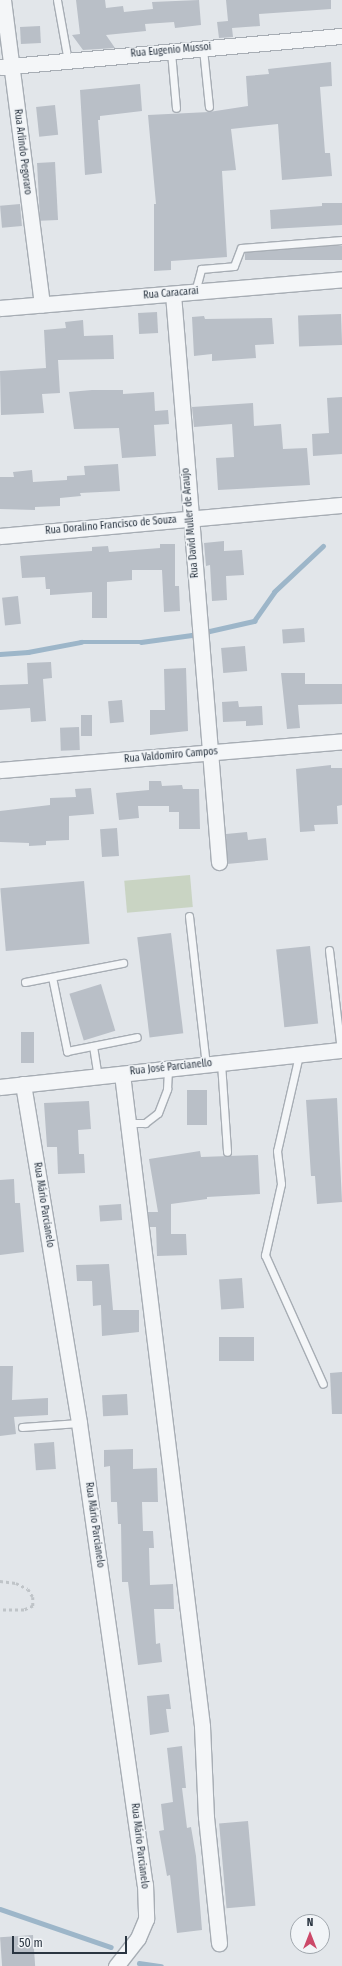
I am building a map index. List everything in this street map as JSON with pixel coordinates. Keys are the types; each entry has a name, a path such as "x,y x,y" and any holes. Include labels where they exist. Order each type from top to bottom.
{"street":[{"name":"Rua Arlindo Pegoraro","path":"3,0 6,66 42,305"},
{"name":"Rua Eugenio Mussoi","path":"6,66 342,36"},
{"name":"Rua Caracarai","path":"0,308 342,279"},
{"name":"Rua David Muller de Araujo","path":"172,294 219,862"},
{"name":"Rua Doralino Francisco de Souza","path":"0,536 342,505"},
{"name":"Rua Valdomiro Campos","path":"0,770 342,741"},
{"name":"Rua José Parcianello","path":"0,1087 342,1050"},
{"path":"122,1074 129,1123 147,1292 202,1726 206,1817 219,1943"},
{"name":"Rua Mário Parcianelo","path":"23,1084 79,1423 146,1884 146,1919 138,1938 118,1964"}],"lane":[{"path":"57,0 68,61"},
{"path":"203,48 209,107"},
{"path":"170,52 176,108"},
{"path":"195,292 201,269 234,266 241,248 342,240"},
{"path":"189,916 206,1065"},
{"path":"329,950 342,1050"},
{"path":"25,982 123,963"},
{"path":"52,977 67,1051 137,1037"},
{"path":"93,1046 98,1076"},
{"path":"299,1055 277,1150 281,1184 265,1255 323,1384"},
{"path":"221,1063 227,1152"},
{"path":"129,1123 145,1123 158,1113 167,1089 168,1068"},
{"path":"22,1427 79,1423"}],"path":[{"path":"0,1581 16,1583 28,1589 33,1597 33,1606 24,1610 0,1610"}],"green space":[{"path":"190,875 193,907 127,913 124,881"}],"building":[{"path":"76,0 105,0 106,8 123,6 124,12 153,9 152,2 199,0 201,25 175,28 174,22 145,24 146,31 106,35 115,48 83,50 72,35 80,34"},
{"path":"226,0 331,0 331,9 259,14 260,26 232,28 233,37 219,38 217,22 228,21"},
{"path":"40,26 41,43 21,44 20,27"},
{"path":"331,62 332,86 320,87 325,153 330,153 332,176 282,180 278,124 231,129 236,170 222,171 227,257 171,261 171,270 154,271 154,204 156,204 148,115 209,112 248,106 246,76 269,74 268,69"},
{"path":"140,84 142,111 100,116 100,120 98,120 102,173 85,175 80,90"},
{"path":"55,105 58,135 39,137 36,107"},
{"path":"55,162 58,220 40,221 37,163"},
{"path":"322,203 342,203 342,225 271,229 270,210 322,206"},
{"path":"20,204 22,226 2,228 0,206"},
{"path":"245,246 342,246 342,260 245,260"},
{"path":"157,312 158,333 139,334 138,313"},
{"path":"341,314 342,345 299,346 298,316"},
{"path":"204,316 205,319 272,318 274,344 255,345 256,358 212,361 212,354 194,356 192,317"},
{"path":"83,320 84,336 113,335 114,359 58,360 60,393 42,394 44,413 1,415 0,371 46,368 44,330 66,328 65,322"},
{"path":"123,390 123,394 154,392 155,411 168,410 169,424 154,425 156,456 122,458 119,428 74,429 69,392"},
{"path":"342,397 342,454 313,456 312,434 329,433 327,398"},
{"path":"253,403 254,426 281,424 283,449 307,448 310,485 218,490 216,458 234,457 232,424 194,427 192,407"},
{"path":"118,464 120,491 80,493 81,496 60,498 60,506 35,507 35,510 0,509 0,477 14,477 13,472 32,470 33,482 67,480 67,476 85,475 84,466"},
{"path":"224,541 224,551 242,550 244,575 226,576 227,600 212,601 210,565 206,566 204,543"},
{"path":"160,544 175,544 175,586 179,586 180,611 164,612 162,570 132,570 132,580 107,582 107,618 92,618 92,592 50,595 50,589 46,589 45,577 22,578 20,556 92,551 92,547 108,546 109,552 160,548"},
{"path":"18,596 21,624 5,626 2,598"},
{"path":"304,628 305,642 283,644 282,630"},
{"path":"245,646 247,671 223,673 221,648"},
{"path":"51,662 52,678 43,679 46,721 31,722 30,708 0,710 0,685 28,684 27,663"},
{"path":"186,668 188,731 150,735 150,710 165,710 164,669"},
{"path":"281,673 305,673 305,684 342,684 342,704 298,705 300,728 287,729"},
{"path":"122,700 124,722 110,723 108,701"},
{"path":"238,701 239,707 262,706 263,725 246,726 246,721 223,722 222,702"},
{"path":"81,715 92,715 92,736 81,736"},
{"path":"79,727 80,750 61,751 60,728"},
{"path":"331,765 331,768 342,768 342,805 337,806 338,824 314,825 315,831 300,832 296,769"},
{"path":"149,781 161,781 162,786 182,785 183,789 199,789 200,829 179,829 179,812 169,812 169,806 138,806 139,818 119,820 116,793 149,790"},
{"path":"91,788 94,814 69,816 69,840 46,841 46,845 29,846 29,843 0,842 0,811 50,805 50,798 76,797 75,789"},
{"path":"117,828 119,856 102,857 100,829"},
{"path":"247,832 248,840 266,838 268,860 227,864 226,834"},
{"path":"84,881 89,944 6,951 0,888"},
{"path":"171,933 183,1033 150,1037 137,937"},
{"path":"310,946 318,1024 284,1027 276,950"},
{"path":"101,984 115,1031 84,1041 69,994"},
{"path":"21,1032 34,1032 34,1063 21,1063"},
{"path":"187,1090 207,1090 207,1125 187,1125"},
{"path":"337,1098 342,1202 317,1204 315,1176 311,1176 306,1100"},
{"path":"89,1101 91,1129 78,1130 79,1154 84,1154 85,1173 58,1174 57,1147 47,1147 44,1103"},
{"path":"200,1151 201,1157 258,1155 260,1194 207,1197 207,1199 171,1204 171,1234 186,1234 187,1255 157,1256 156,1227 150,1227 148,1212 158,1212 149,1159"},
{"path":"14,1179 15,1203 20,1203 24,1252 0,1255 0,1180"},
{"path":"121,1204 122,1220 100,1221 99,1206"},
{"path":"109,1264 113,1310 139,1310 139,1332 102,1336 101,1305 93,1306 92,1281 77,1281 76,1265"},
{"path":"242,1278 244,1308 221,1310 219,1280"},
{"path":"219,1337 254,1337 254,1361 219,1361"},
{"path":"0,1366 13,1366 12,1400 48,1398 48,1415 14,1417 16,1434 0,1436"},
{"path":"342,1372 342,1414 332,1414 330,1373"},
{"path":"127,1394 128,1415 103,1416 102,1395"},
{"path":"54,1442 56,1469 36,1470 34,1443"},
{"path":"133,1449 133,1469 157,1468 158,1502 142,1502 143,1531 153,1531 154,1548 149,1548 150,1585 173,1584 174,1609 154,1609 156,1644 160,1643 162,1662 138,1665 128,1582 122,1582 121,1524 118,1524 117,1502 111,1502 110,1466 104,1467 104,1450"},
{"path":"169,1694 171,1709 166,1709 169,1732 150,1735 147,1696"},
{"path":"182,1746 186,1788 182,1788 187,1828 191,1827 196,1856 202,1930 177,1933 170,1875 167,1876 159,1831 164,1830 161,1804 173,1802 167,1748"},
{"path":"248,1821 255,1906 227,1908 219,1824"},
{"path":"33,1935 35,1966 2,1966 0,1937"}],"waterway":[{"path":"0,654 28,652 81,642 141,642 192,635 254,621 274,592 323,546"},
{"path":"0,1909 111,1947"},
{"path":"139,1963 161,1966"}]}
